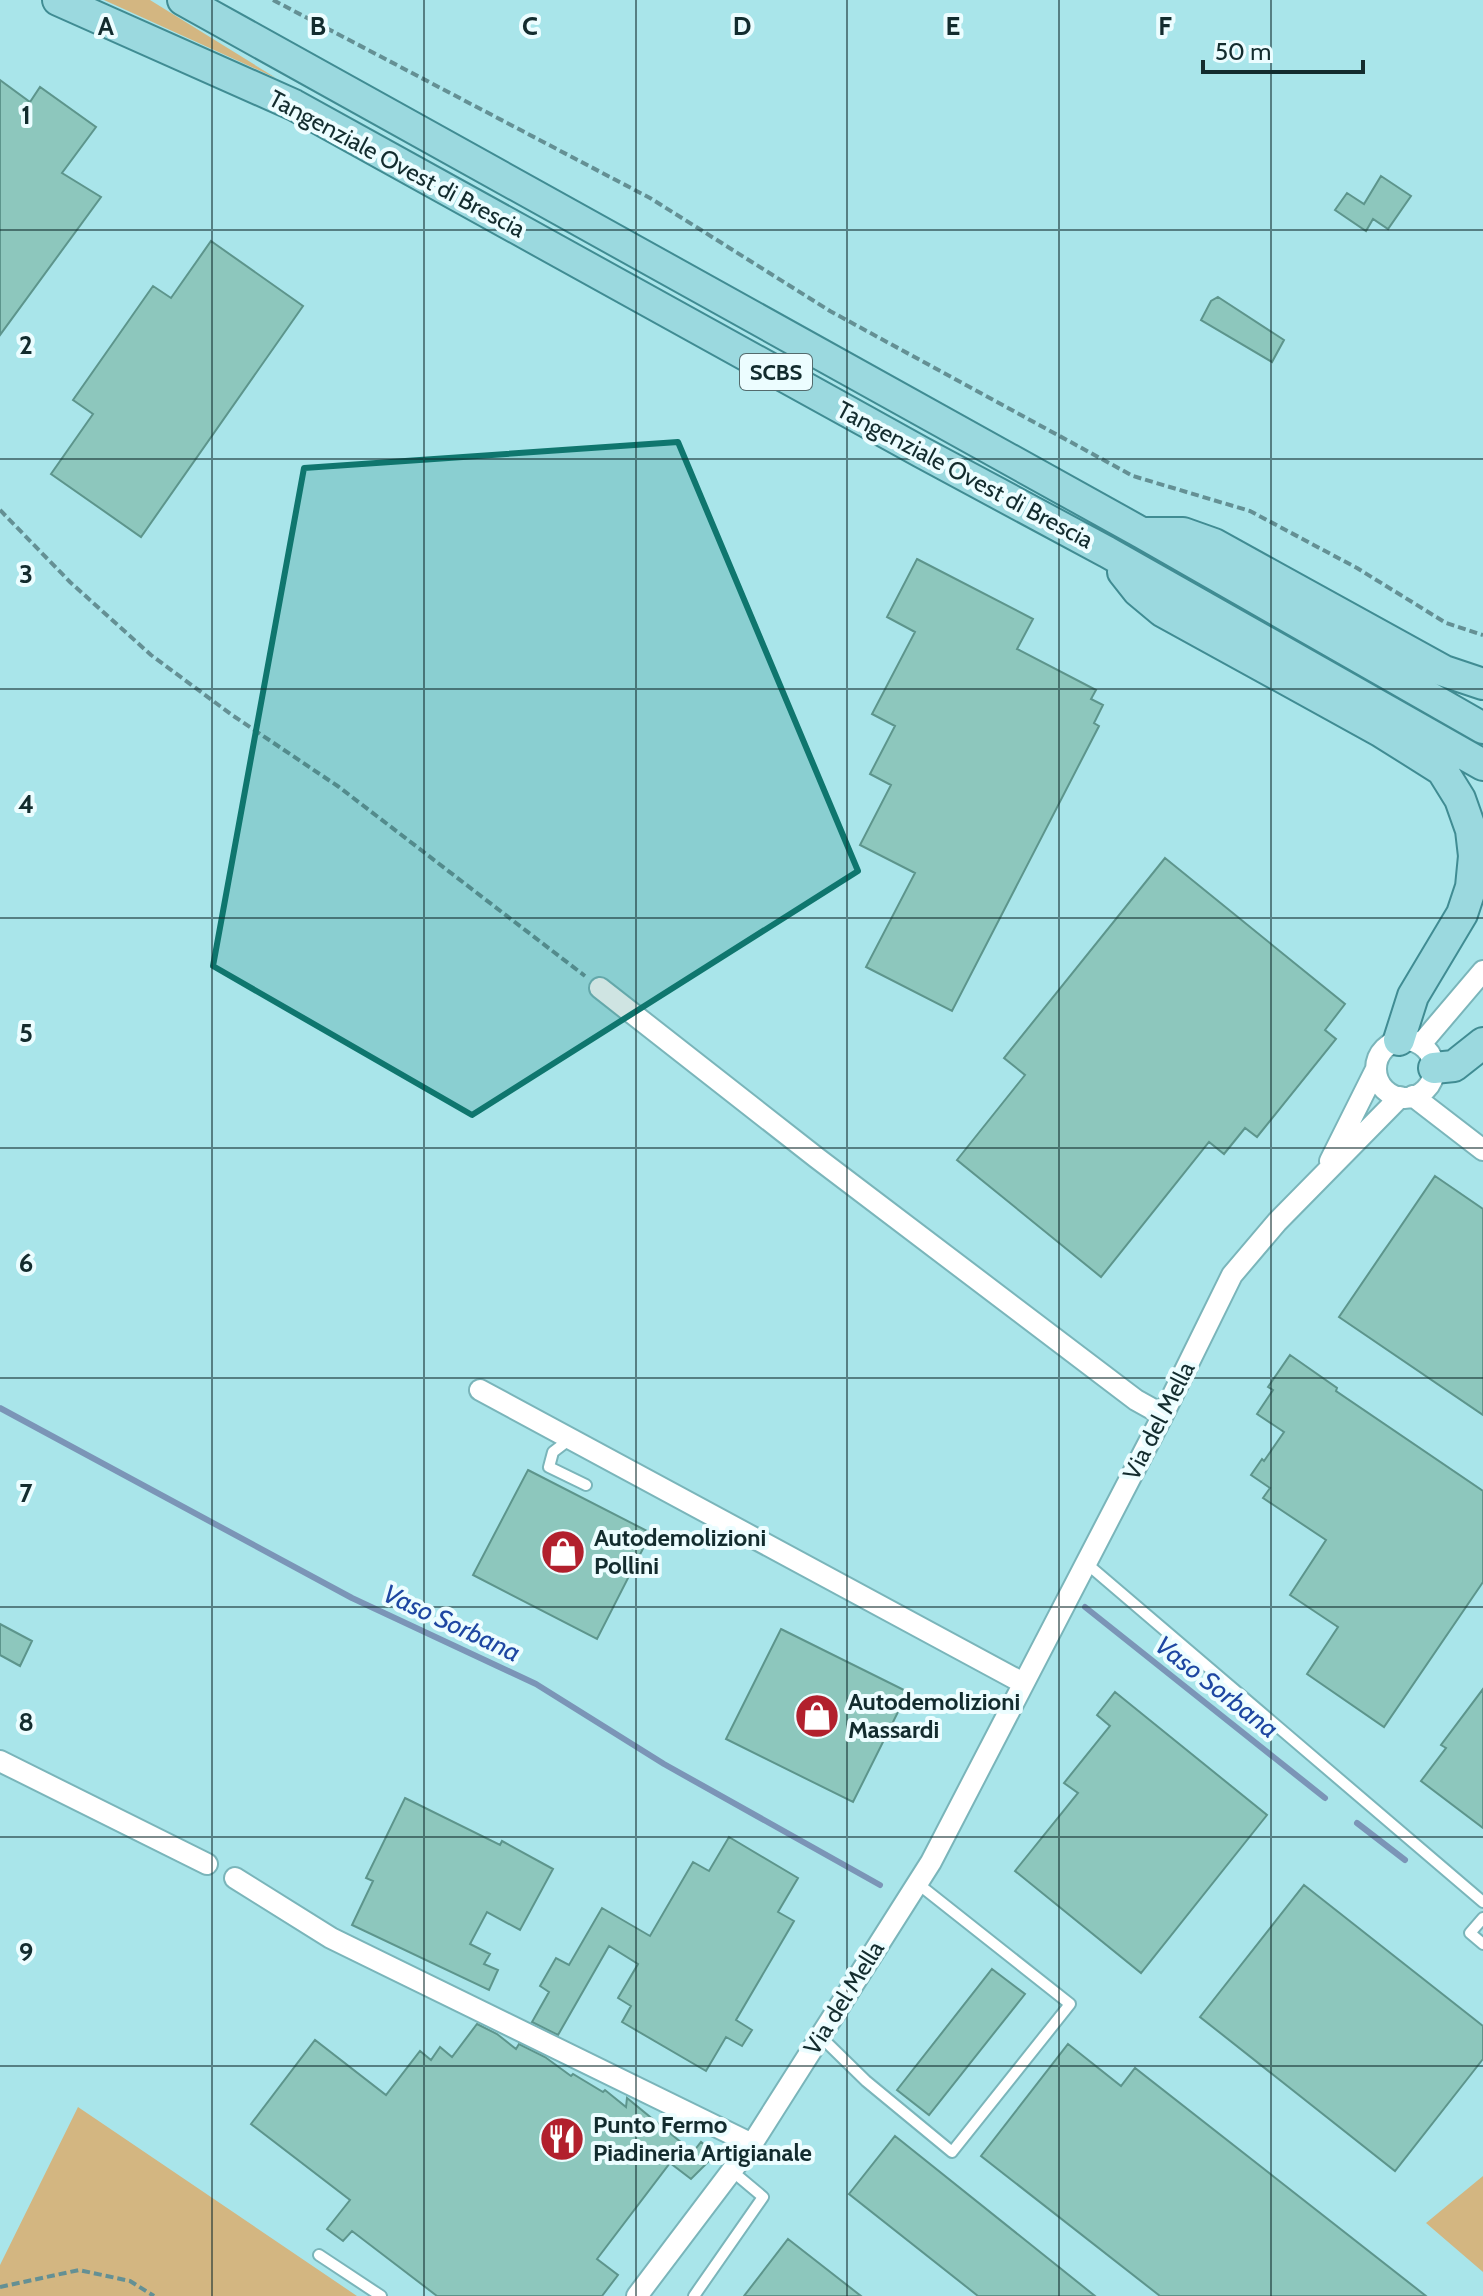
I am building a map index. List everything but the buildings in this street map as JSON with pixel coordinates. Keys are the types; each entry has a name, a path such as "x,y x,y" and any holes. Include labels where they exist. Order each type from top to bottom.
{"main road":[{"name":"Tangenziale Ovest di Brescia","path":"58,0 294,105 1107,552 1483,765"},
{"name":"Tangenziale Ovest di Brescia","path":"183,0 1142,533 1483,728"},
{"path":"1142,533 1183,533 1214,544 1444,671 1483,684"},
{"path":"1107,552 1138,591 1162,611 1442,770 1454,789 1471,830 1474,856 1471,887 1462,914 1413,996 1416,1072 1454,1066 1483,1043"}],"street":[{"name":"Via del Mella","path":"637,2296 752,2144 931,1862 1163,1415 1232,1275 1416,1072 1483,971"},
{"path":"600,988 1063,1345 1136,1400 1163,1415"},
{"name":"Via del Mella","path":"1321,1179 1376,1069 1382,1050 1416,1072"},
{"path":"1376,1069 1383,1088 1416,1072 1479,1148"},
{"path":"480,1390 1023,1683"},
{"path":"0,1761 207,1864"},
{"path":"235,1878 331,1938 752,2144"}],"lane":[{"path":"570,1439 553,1452 549,1467 586,1485"},
{"path":"1085,1562 1483,1902"},
{"path":"820,2036 866,2081 952,2152 1070,2004 917,1883"},
{"path":"1483,1918 1470,1933 1483,1944"},
{"path":"694,2296 763,2197 732,2171"},
{"path":"319,2255 381,2296"}],"path":[{"path":"273,0 650,198 830,311 1133,476 1250,511 1357,568 1446,623 1483,635"},
{"path":"0,510 70,582 151,655 232,715 339,787 600,988"},
{"path":"0,2287 79,2270 130,2281 154,2296"}],"highlighted area":[{"path":"678,442 858,871 472,1115 213,966 304,468"}],"shaded area":[{"path":"104,0 150,0 276,78"},
{"path":"78,2107 357,2296 0,2296 0,2265"},
{"path":"1483,2176 1483,2272 1426,2223"}],"waterway":[{"name":"Vaso Sorbana","path":"0,1408 352,1598 536,1684 664,1764 880,1885"},
{"name":"Vaso Sorbana","path":"1085,1607 1325,1798"},
{"name":"Vaso Sorbana","path":"1357,1823 1405,1860"}],"place":[{"name":"Autodemolizioni Pollini","path":"563,1552"},
{"name":"Autodemolizioni Massardi","path":"817,1716"},
{"name":"Punto Fermo Piadineria Artigianale","path":"562,2139"}]}
